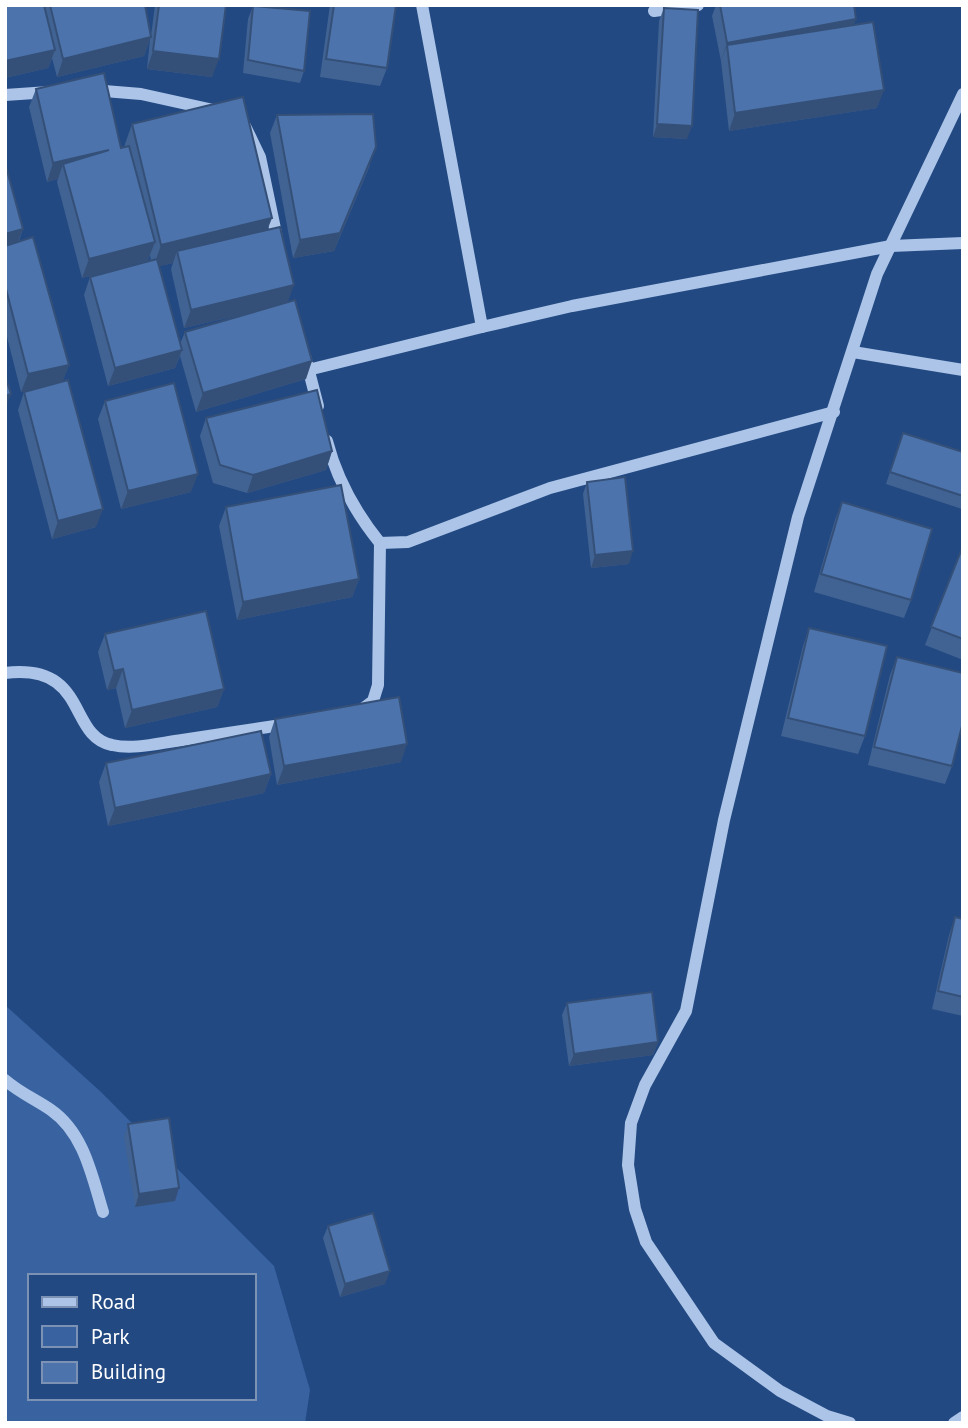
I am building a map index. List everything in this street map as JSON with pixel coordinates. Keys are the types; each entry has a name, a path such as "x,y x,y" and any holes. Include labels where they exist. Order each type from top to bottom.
{"street":[{"path":"422,5 482,327"},
{"path":"654,11 698,5"},
{"path":"5,95 71,90 141,94 233,116 251,132 260,157 281,258"},
{"path":"850,1423 827,1416 780,1391 714,1343 646,1242 635,1209 628,1165 631,1123 645,1084 685,1011 694,956 759,668 798,517 877,274 963,94"},
{"path":"308,370 572,306 891,246 963,243"},
{"path":"302,345 333,465 357,514 380,543 378,685 373,701 367,707 348,715"},
{"path":"853,352 963,370"},
{"path":"380,543 408,542 550,488 834,412"},
{"path":"5,673 22,671 48,675 65,690 94,734 110,745 138,746 300,722"},
{"path":"5,1080 21,1094 52,1111 74,1132 88,1161 103,1212"},
{"path":"954,1423 963,1417"}],"green space":[{"path":"5,1005 101,1092 274,1266 310,1390 305,1423 5,1423"}],"building":[{"path":"5,5 44,5 55,50 5,61"},
{"path":"50,5 145,5 151,37 63,59"},
{"path":"159,5 226,5 219,59 153,51"},
{"path":"334,5 396,5 387,68 326,59"},
{"path":"720,5 854,5 856,19 727,43"},
{"path":"253,6 310,11 304,71 248,60"},
{"path":"664,8 698,10 692,126 657,124"},
{"path":"873,22 884,90 735,113 727,45"},
{"path":"104,73 121,148 129,146 155,242 89,259 63,164 109,150 53,163 36,89"},
{"path":"243,97 272,218 161,245 132,124"},
{"path":"373,114 376,147 340,233 300,240 277,115"},
{"path":"5,163 23,229 5,234"},
{"path":"280,227 294,285 191,310 177,251"},
{"path":"33,237 69,365 28,374 5,285 5,246"},
{"path":"157,259 182,350 115,368 90,277"},
{"path":"295,300 312,361 203,393 185,332"},
{"path":"5,376 11,394 5,396"},
{"path":"68,380 103,509 58,521 24,392"},
{"path":"174,383 198,474 128,491 105,401"},
{"path":"317,390 332,451 253,475 220,465 206,418"},
{"path":"903,433 963,452 963,496 890,472"},
{"path":"625,477 633,551 595,555 587,482"},
{"path":"341,485 359,579 243,602 226,507"},
{"path":"842,502 932,529 911,600 821,574"},
{"path":"963,546 963,639 931,627"},
{"path":"206,611 224,689 132,710 123,669 114,671 105,634"},
{"path":"809,628 887,646 865,736 788,718"},
{"path":"897,657 963,673 963,722 952,766 874,747"},
{"path":"399,697 407,744 284,766 275,719"},
{"path":"261,731 271,774 115,808 106,763"},
{"path":"955,917 963,919 963,997 938,991"},
{"path":"652,992 658,1042 574,1054 567,1003"},
{"path":"169,1118 179,1188 139,1194 128,1124"},
{"path":"373,1213 390,1271 345,1284 328,1226"}]}
